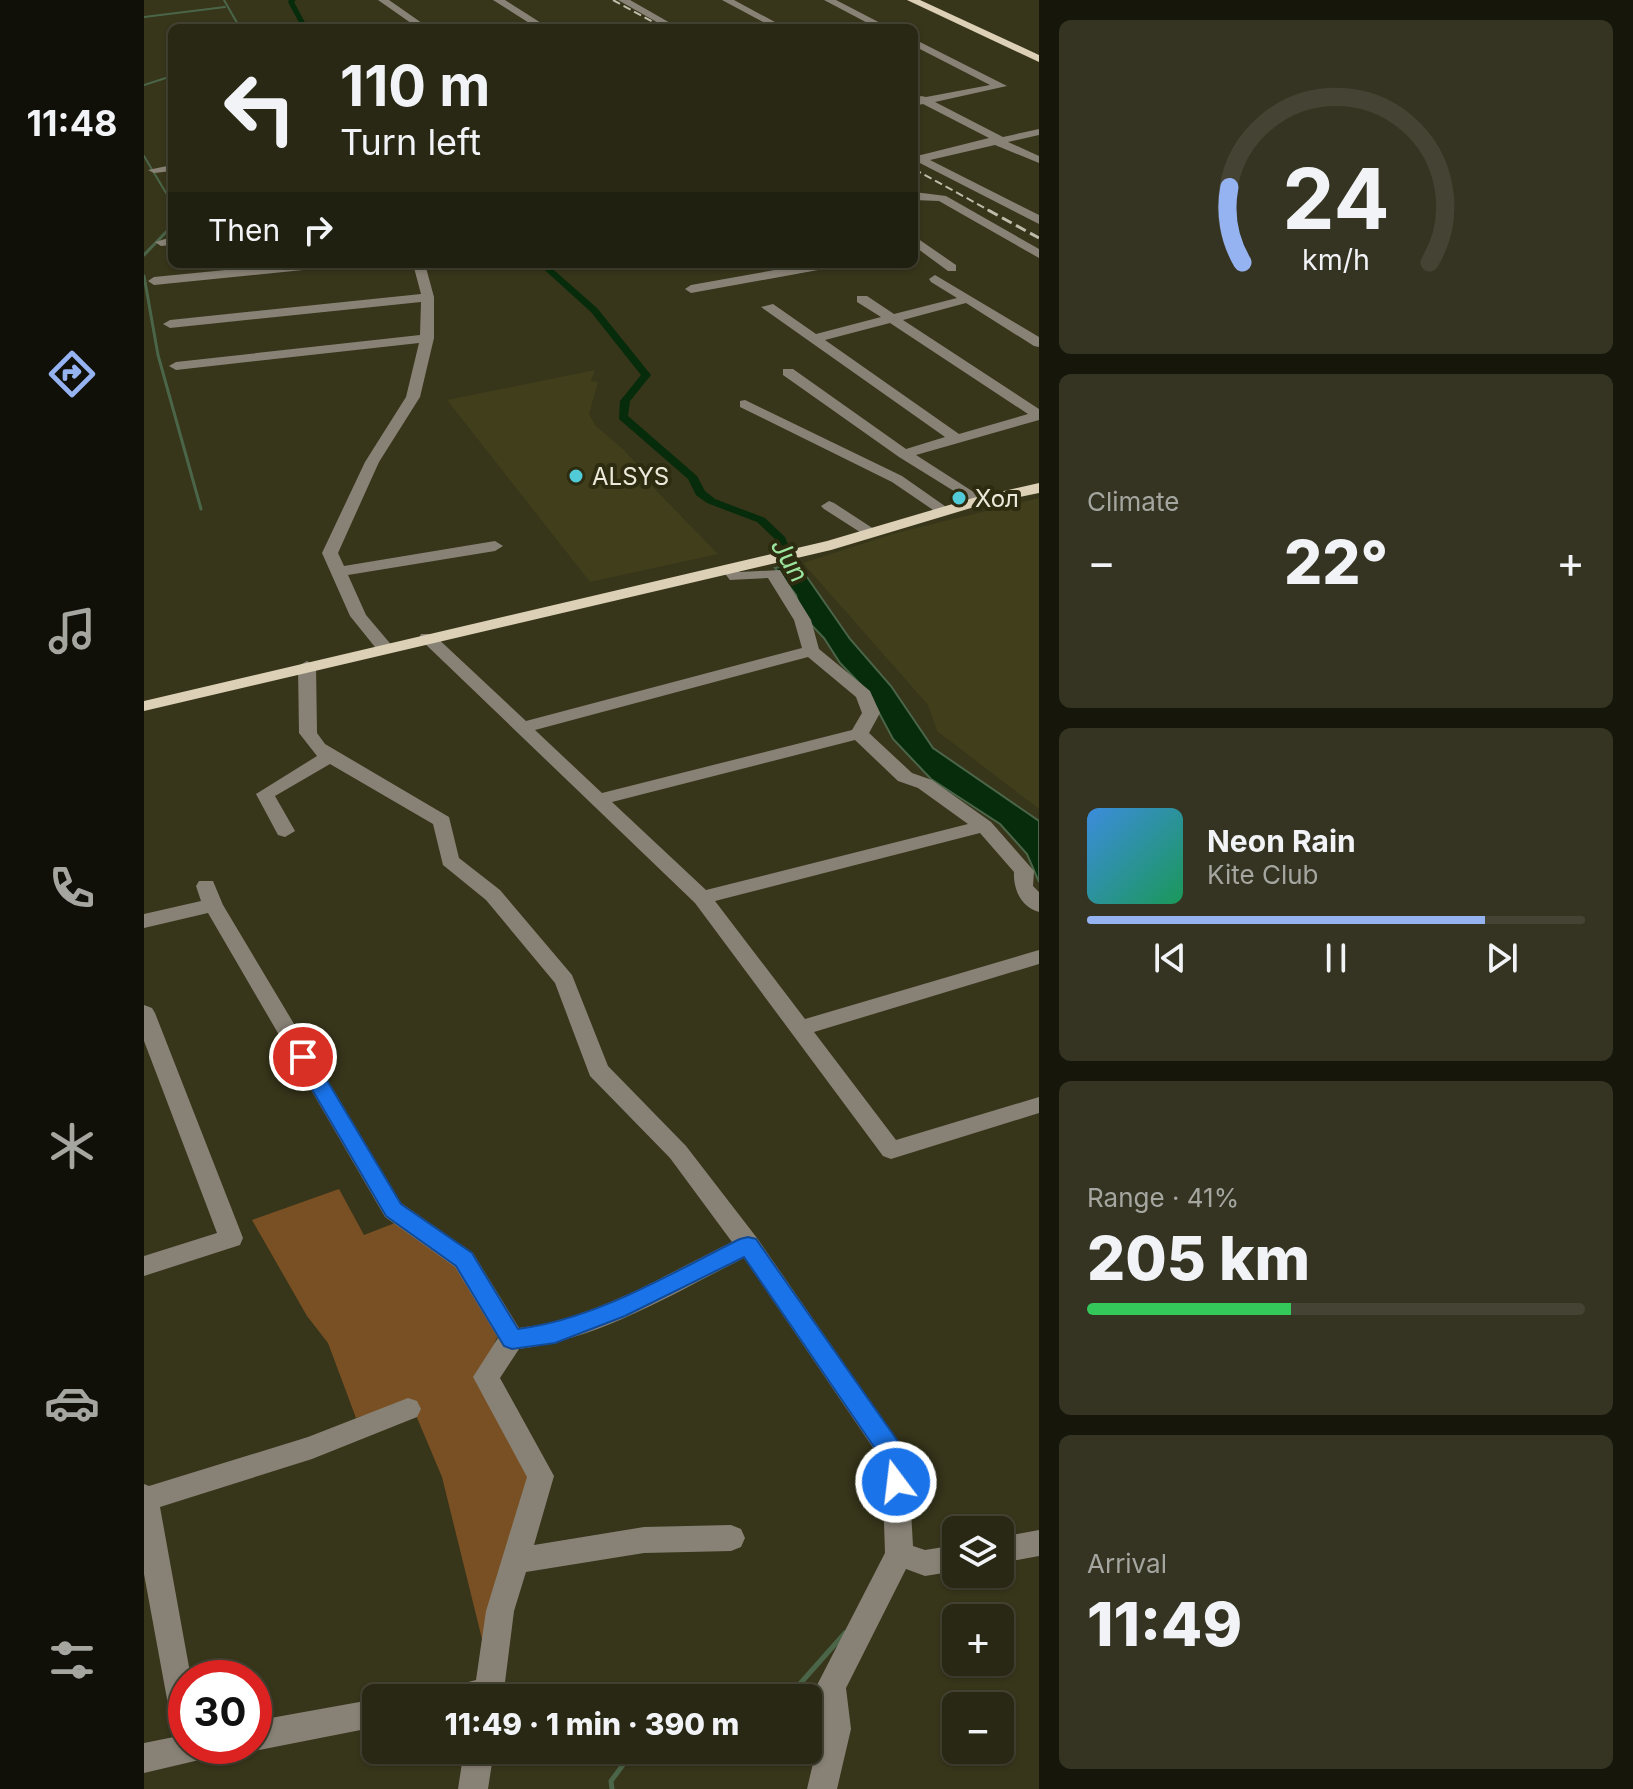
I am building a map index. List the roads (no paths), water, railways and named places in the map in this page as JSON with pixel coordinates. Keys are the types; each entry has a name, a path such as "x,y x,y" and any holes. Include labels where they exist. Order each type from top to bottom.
{"main road":[{"path":"912,0 1039,56"},
{"path":"922,0 1039,56"},
{"path":"144,706 831,545 869,531 978,501 1039,488"}],"street":[{"path":"383,0 418,24"},
{"path":"498,0 537,24"},
{"path":"623,0 667,24"},
{"path":"727,0 773,24"},
{"path":"829,0 877,24"},
{"path":"918,44 979,78 1002,86 918,100"},
{"path":"918,100 1039,160"},
{"path":"918,158 1039,132"},
{"path":"918,159 1039,220"},
{"path":"154,170 168,168"},
{"path":"918,196 942,198 1039,254"},
{"path":"918,246 952,268"},
{"path":"154,281 283,268"},
{"path":"385,648 358,616 330,553 372,462 413,397 427,338 428,297 420,268"},
{"path":"691,289 807,268"},
{"path":"935,279 1039,343"},
{"path":"170,324 428,297"},
{"path":"862,299 1039,415 904,454"},
{"path":"814,339 967,299"},
{"path":"768,307 957,439"},
{"path":"176,366 427,338"},
{"path":"788,372 904,454 978,501"},
{"path":"745,404 897,479 944,511"},
{"path":"829,506 869,531"},
{"path":"338,572 495,546"},
{"path":"729,569 736,577 774,573 781,590 811,634 811,651"},
{"path":"427,638 702,898 891,1150 1039,1105"},
{"path":"521,728 811,651"},
{"path":"598,800 859,734 871,713 864,695 811,651"},
{"path":"307,666 308,733 318,748 442,821 450,861 493,895 565,980 598,1070 678,1152 748,1245 895,1458 899,1554 831,1687 836,1729 822,1789"},
{"path":"859,734 905,777 925,784 984,826 1024,871 1023,887 1039,905"},
{"path":"285,831 265,794 329,757"},
{"path":"702,898 984,826"},
{"path":"144,921 209,895 393,1210 464,1260 512,1339"},
{"path":"802,1028 1039,957"},
{"path":"144,1013 231,1238 144,1266"},
{"path":"490,1684 500,1611 541,1476 486,1377 512,1339 555,1334 617,1310 748,1245"},
{"path":"175,1660 144,1498 312,1447 408,1409"},
{"path":"514,1561 644,1540 705,1541 731,1538"},
{"path":"1014,1547 1039,1543"},
{"path":"899,1554 925,1563 942,1560"},
{"path":"272,1733 362,1716"},
{"path":"144,1758 168,1750"},
{"path":"473,1789 477,1764"}],"waterway":[{"path":"224,0 238,24"},
{"name":"Jun","path":"293,0 291,2 303,24"},
{"path":"144,17 225,7"},
{"path":"144,85 168,77"},
{"path":"144,156 168,196"},
{"path":"144,255 168,230"},
{"name":"Jun","path":"547,268 594,310 646,375 625,401 623,417 693,478 700,493 711,501 761,520 779,537 800,580"},
{"path":"144,276 158,355 201,509"},
{"path":"800,1684 845,1633"},
{"path":"612,1789 611,1781 624,1764"}],"railway":[{"path":"613,0 657,24"},
{"path":"918,171 992,212"},
{"path":"988,210 1039,238"}],"place":[{"name":"ALSYS","path":"576,476"},
{"name":"Хол","path":"959,498"}]}
